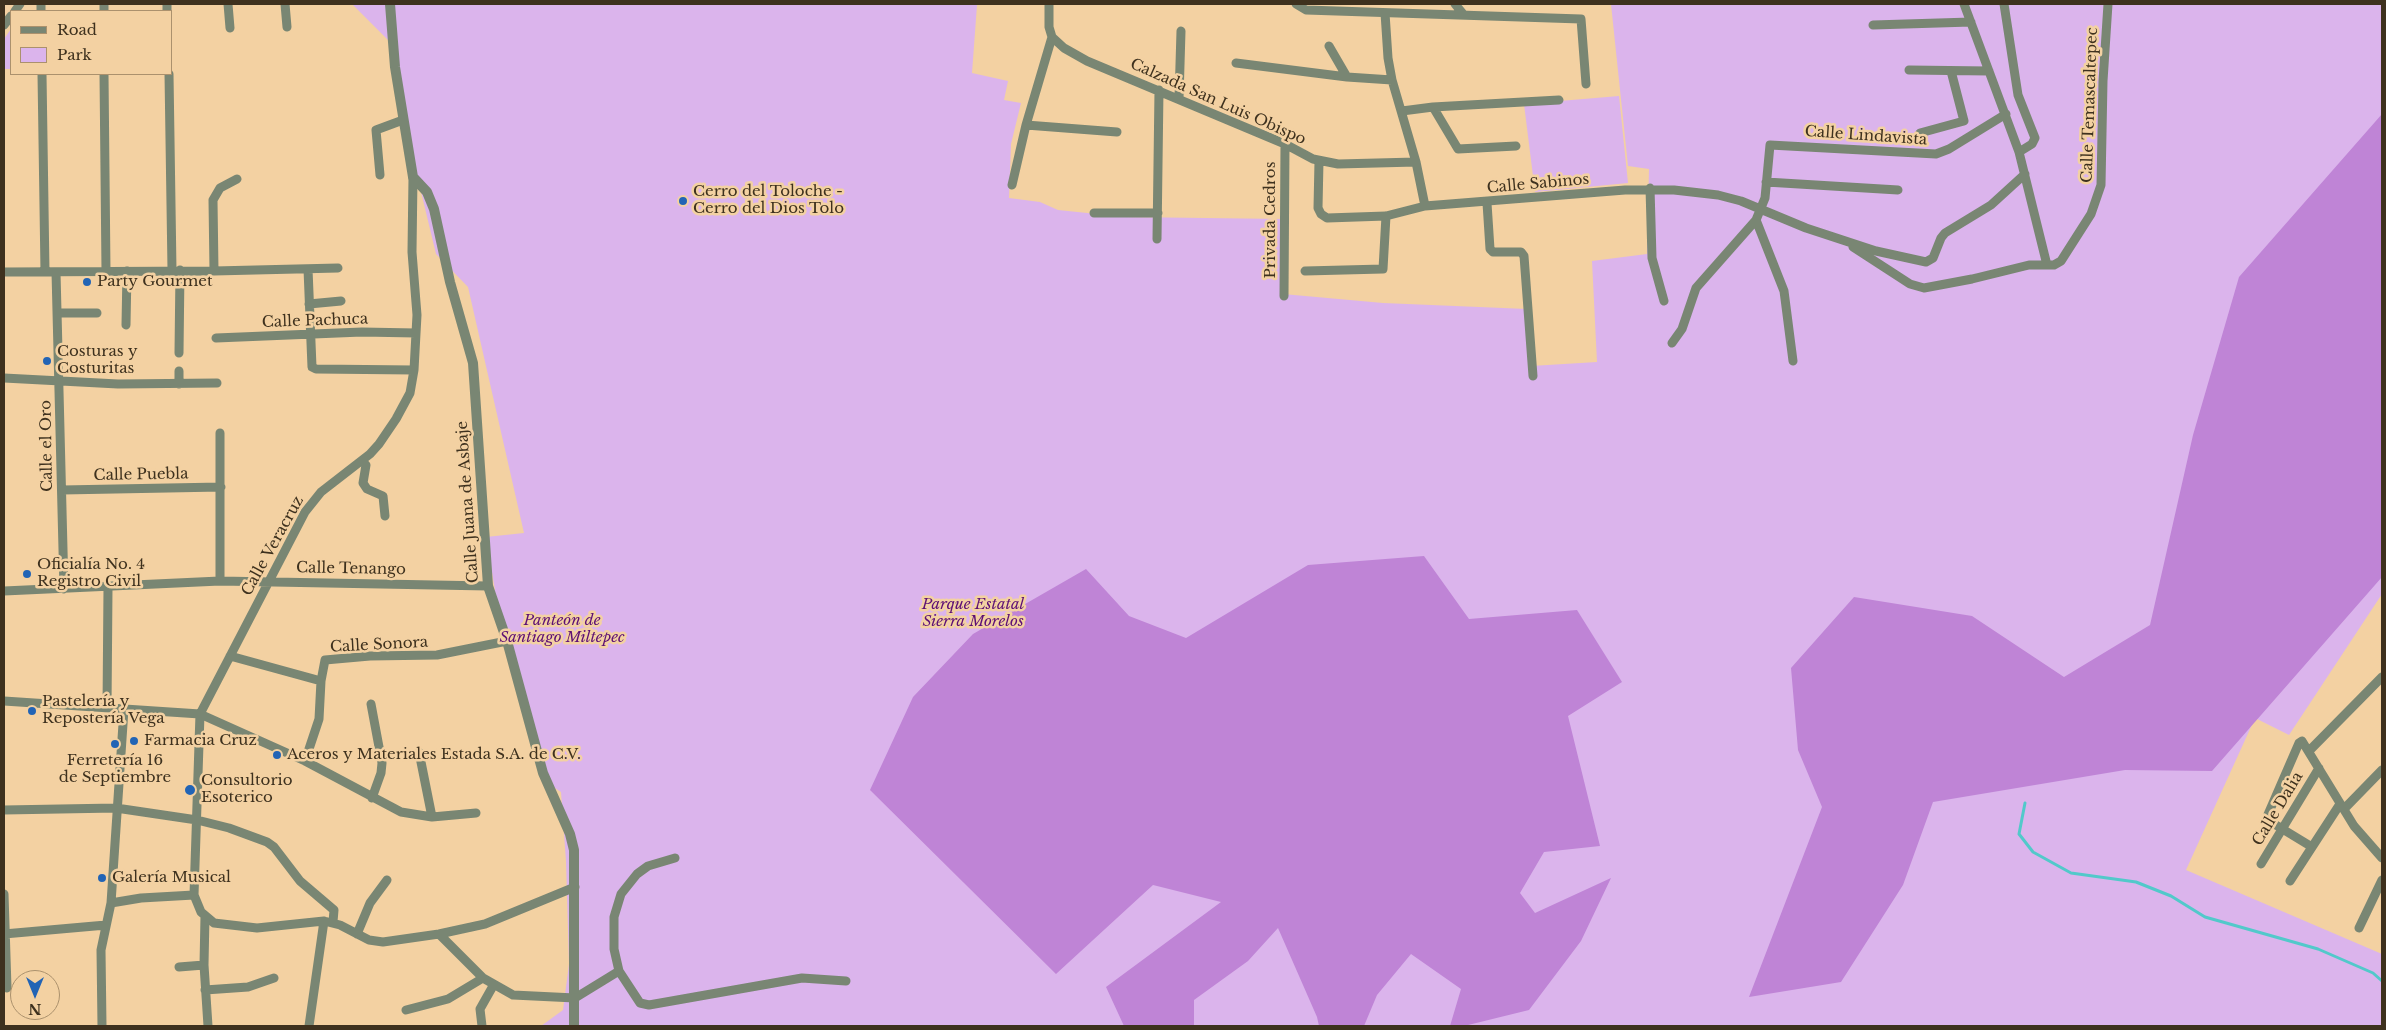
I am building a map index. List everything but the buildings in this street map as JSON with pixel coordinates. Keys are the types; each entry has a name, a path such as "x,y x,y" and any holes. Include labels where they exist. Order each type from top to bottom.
{"street":[{"path":"228,4 230,28"},
{"path":"285,4 287,27"},
{"path":"390,4 393,50 413,177"},
{"path":"1012,185 1026,126 1052,37 1049,28 1049,4"},
{"path":"1296,4 1306,10 1581,19 1586,84"},
{"path":"1455,4 1464,16"},
{"path":"1843,240 1910,284 1918,287 1944,285 2022,266 2047,265 2019,152 1964,4"},
{"path":"2004,4 2018,95 2035,138 2032,144 2019,152"},
{"name":"Calle Temascaltepec","path":"2047,265 2054,265 2061,261 2091,214 2099,195 2108,4"},
{"path":"1385,14 1388,58 1392,80 1416,162 1425,206"},
{"path":"1872,25 1971,22"},
{"path":"1179,98 1181,31"},
{"name":"Calzada San Luis Obispo","path":"1052,37 1064,48 1087,61 1179,98 1285,144 1319,161 1354,164 1416,162"},
{"path":"1329,46 1347,78"},
{"path":"1236,63 1347,78 1392,80"},
{"path":"1909,70 1989,70"},
{"path":"1920,133 1964,121 1950,70"},
{"path":"42,75 46,272"},
{"path":"104,75 106,271"},
{"path":"168,75 179,353"},
{"path":"1157,239 1159,90"},
{"path":"1402,111 1433,107 1559,100"},
{"path":"1433,107 1458,149 1516,146"},
{"name":"Calle Lindavista","path":"1766,182 1769,146 1773,144 1936,154 1950,149 2006,114"},
{"path":"380,176 376,130 404,120"},
{"path":"1026,126 1118,132"},
{"name":"Privada Cedros","path":"1284,296 1285,144"},
{"name":"Calle Sabinos","path":"1319,161 1318,208 1323,216 1331,218 1386,216 1425,206 1486,203 1650,188 1718,195 1843,240"},
{"path":"1843,240 1926,262 1933,258 1940,238 1945,233 1991,205 2025,174"},
{"name":"Calle Veracruz","path":"200,714 268,581 312,501 370,454 388,433 410,393 414,370 417,309 412,252 413,177"},
{"name":"Calle Juana de Asbaje","path":"413,177 427,192 434,209 450,282 471,352 488,586 506,641 543,773 572,842 575,887 572,1025"},
{"path":"214,271 213,200 220,188 237,179"},
{"path":"1672,343 1682,329 1696,288 1756,220 1761,209 1766,182 1898,190"},
{"path":"1650,188 1652,258 1664,301"},
{"path":"1486,203 1490,250 1493,252 1519,251 1524,254 1533,376"},
{"path":"1094,213 1158,213"},
{"path":"1305,271 1383,269 1386,216"},
{"path":"1756,220 1784,291 1793,361"},
{"path":"4,272 214,271 338,268"},
{"path":"308,269 311,362 316,369 414,370"},
{"path":"126,271 126,325"},
{"name":"Calle el Oro","path":"56,272 64,589"},
{"path":"309,304 341,301"},
{"path":"58,314 97,314"},
{"name":"Calle Pachuca","path":"216,338 310,334 416,333"},
{"path":"179,371 179,384"},
{"path":"4,378 179,384 217,383"},
{"path":"220,433 220,581"},
{"path":"366,465 363,483 367,489 383,496 385,516"},
{"name":"Calle Puebla","path":"62,490 221,487"},
{"name":"Calle Tenango","path":"4,591 108,588 220,581 488,586"},
{"path":"107,708 108,588"},
{"name":"Calle Sonora","path":"305,761 318,719 324,663 328,659 437,655 506,641"},
{"path":"230,656 321,681"},
{"path":"2309,751 2382,677"},
{"path":"4,701 200,714 305,761 401,812 432,817 476,813"},
{"path":"371,704 382,763 381,773 372,798"},
{"path":"102,1026 100,971 111,903 124,709"},
{"path":"200,714 194,895 205,916 214,923 227,926 258,928 328,922 370,940 383,942 439,934 485,924 575,887"},
{"path":"2312,847 2266,819 2299,743 2302,742 2361,835 2382,858"},
{"path":"419,752 432,817"},
{"name":"Calle Dalia","path":"2261,864 2319,768"},
{"path":"2290,881 2312,847 2342,807 2382,770"},
{"path":"4,810 116,808 197,820 243,833 274,847 300,881 334,910 328,922 309,1026"},
{"path":"675,858 648,866 637,874 621,894 614,917 614,949 619,971 636,1000 644,1005 797,979 846,981"},
{"path":"358,934 370,902 387,880"},
{"path":"2359,928 2382,880"},
{"path":"4,894 4,934 8,988"},
{"path":"111,903 141,898 194,895"},
{"path":"205,916 204,965 208,1026"},
{"path":"4,934 106,925"},
{"path":"439,934 482,978 493,986 513,995 574,998 619,971"},
{"path":"179,967 204,965"},
{"path":"205,990 248,987 274,978"},
{"path":"406,1010 448,999 482,978"},
{"path":"482,1026 480,1009 493,986"}],"green space":[{"name":"Parque Estatal Sierra Morelos","path":"352,4 977,5 972,73 1008,81 1004,100 1021,103 1011,144 1009,198 1040,202 1058,210 1126,217 1285,219 1283,294 1383,303 1527,309 1531,366 1597,362 1592,261 1647,254 1649,169 1628,166 1611,4 2382,4 2382,594 2289,735 2255,718 2186,870 2382,954 2382,1026 541,1026 563,1010 569,964 566,861 561,792 546,782 493,591 495,590 486,537 524,533 468,287 436,254 404,121 389,41"},
{"path":"10,30 10,69 4,69 4,39"},
{"path":"1619,96 1628,183 1535,192 1524,104"}],"shaded area":[{"path":"2382,114 2382,577 2212,771 2125,770 1933,802 1903,885 1841,982 1749,997 1822,807 1798,750 1791,668 1854,597 1972,616 2064,677 2150,625 2193,435 2239,277"},
{"path":"1424,556 1469,619 1577,610 1622,682 1568,716 1600,846 1544,852 1520,893 1535,913 1611,878 1581,941 1529,1010 1464,1026 1450,1026 1461,989 1411,954 1377,995 1364,1026 1319,1026 1317,1017 1278,928 1248,961 1194,1000 1194,1026 1124,1026 1106,987 1221,902 1153,885 1056,974 870,790 913,697 973,634 1086,569 1129,616 1186,638 1308,565"}],"waterway":[{"path":"2025,803 2019,834 2033,852 2071,873 2136,882 2171,896 2205,917 2318,949 2373,973 2382,981"}],"place":[{"name":"Cerro del Toloche - Cerro del Dios Tolo","path":"683,201"},
{"name":"Party Gourmet","path":"87,282"},
{"name":"Costuras y Costuritas","path":"47,361"},
{"name":"Oficialía No. 4 Registro Civil","path":"27,574"},
{"name":"Pastelería y Repostería Vega","path":"32,711"},
{"name":"Farmacia Cruz","path":"134,741"},
{"name":"Ferretería 16 de Septiembre","path":"115,744"},
{"name":"Aceros y Materiales Estada S.A. de C.V.","path":"277,755"},
{"name":"Consultorio Esoterico","path":"190,790"},
{"name":"Galería Musical","path":"102,878"}],"park label":[{"name":"Panteón de Santiago Miltepec","path":"562,630"}]}
